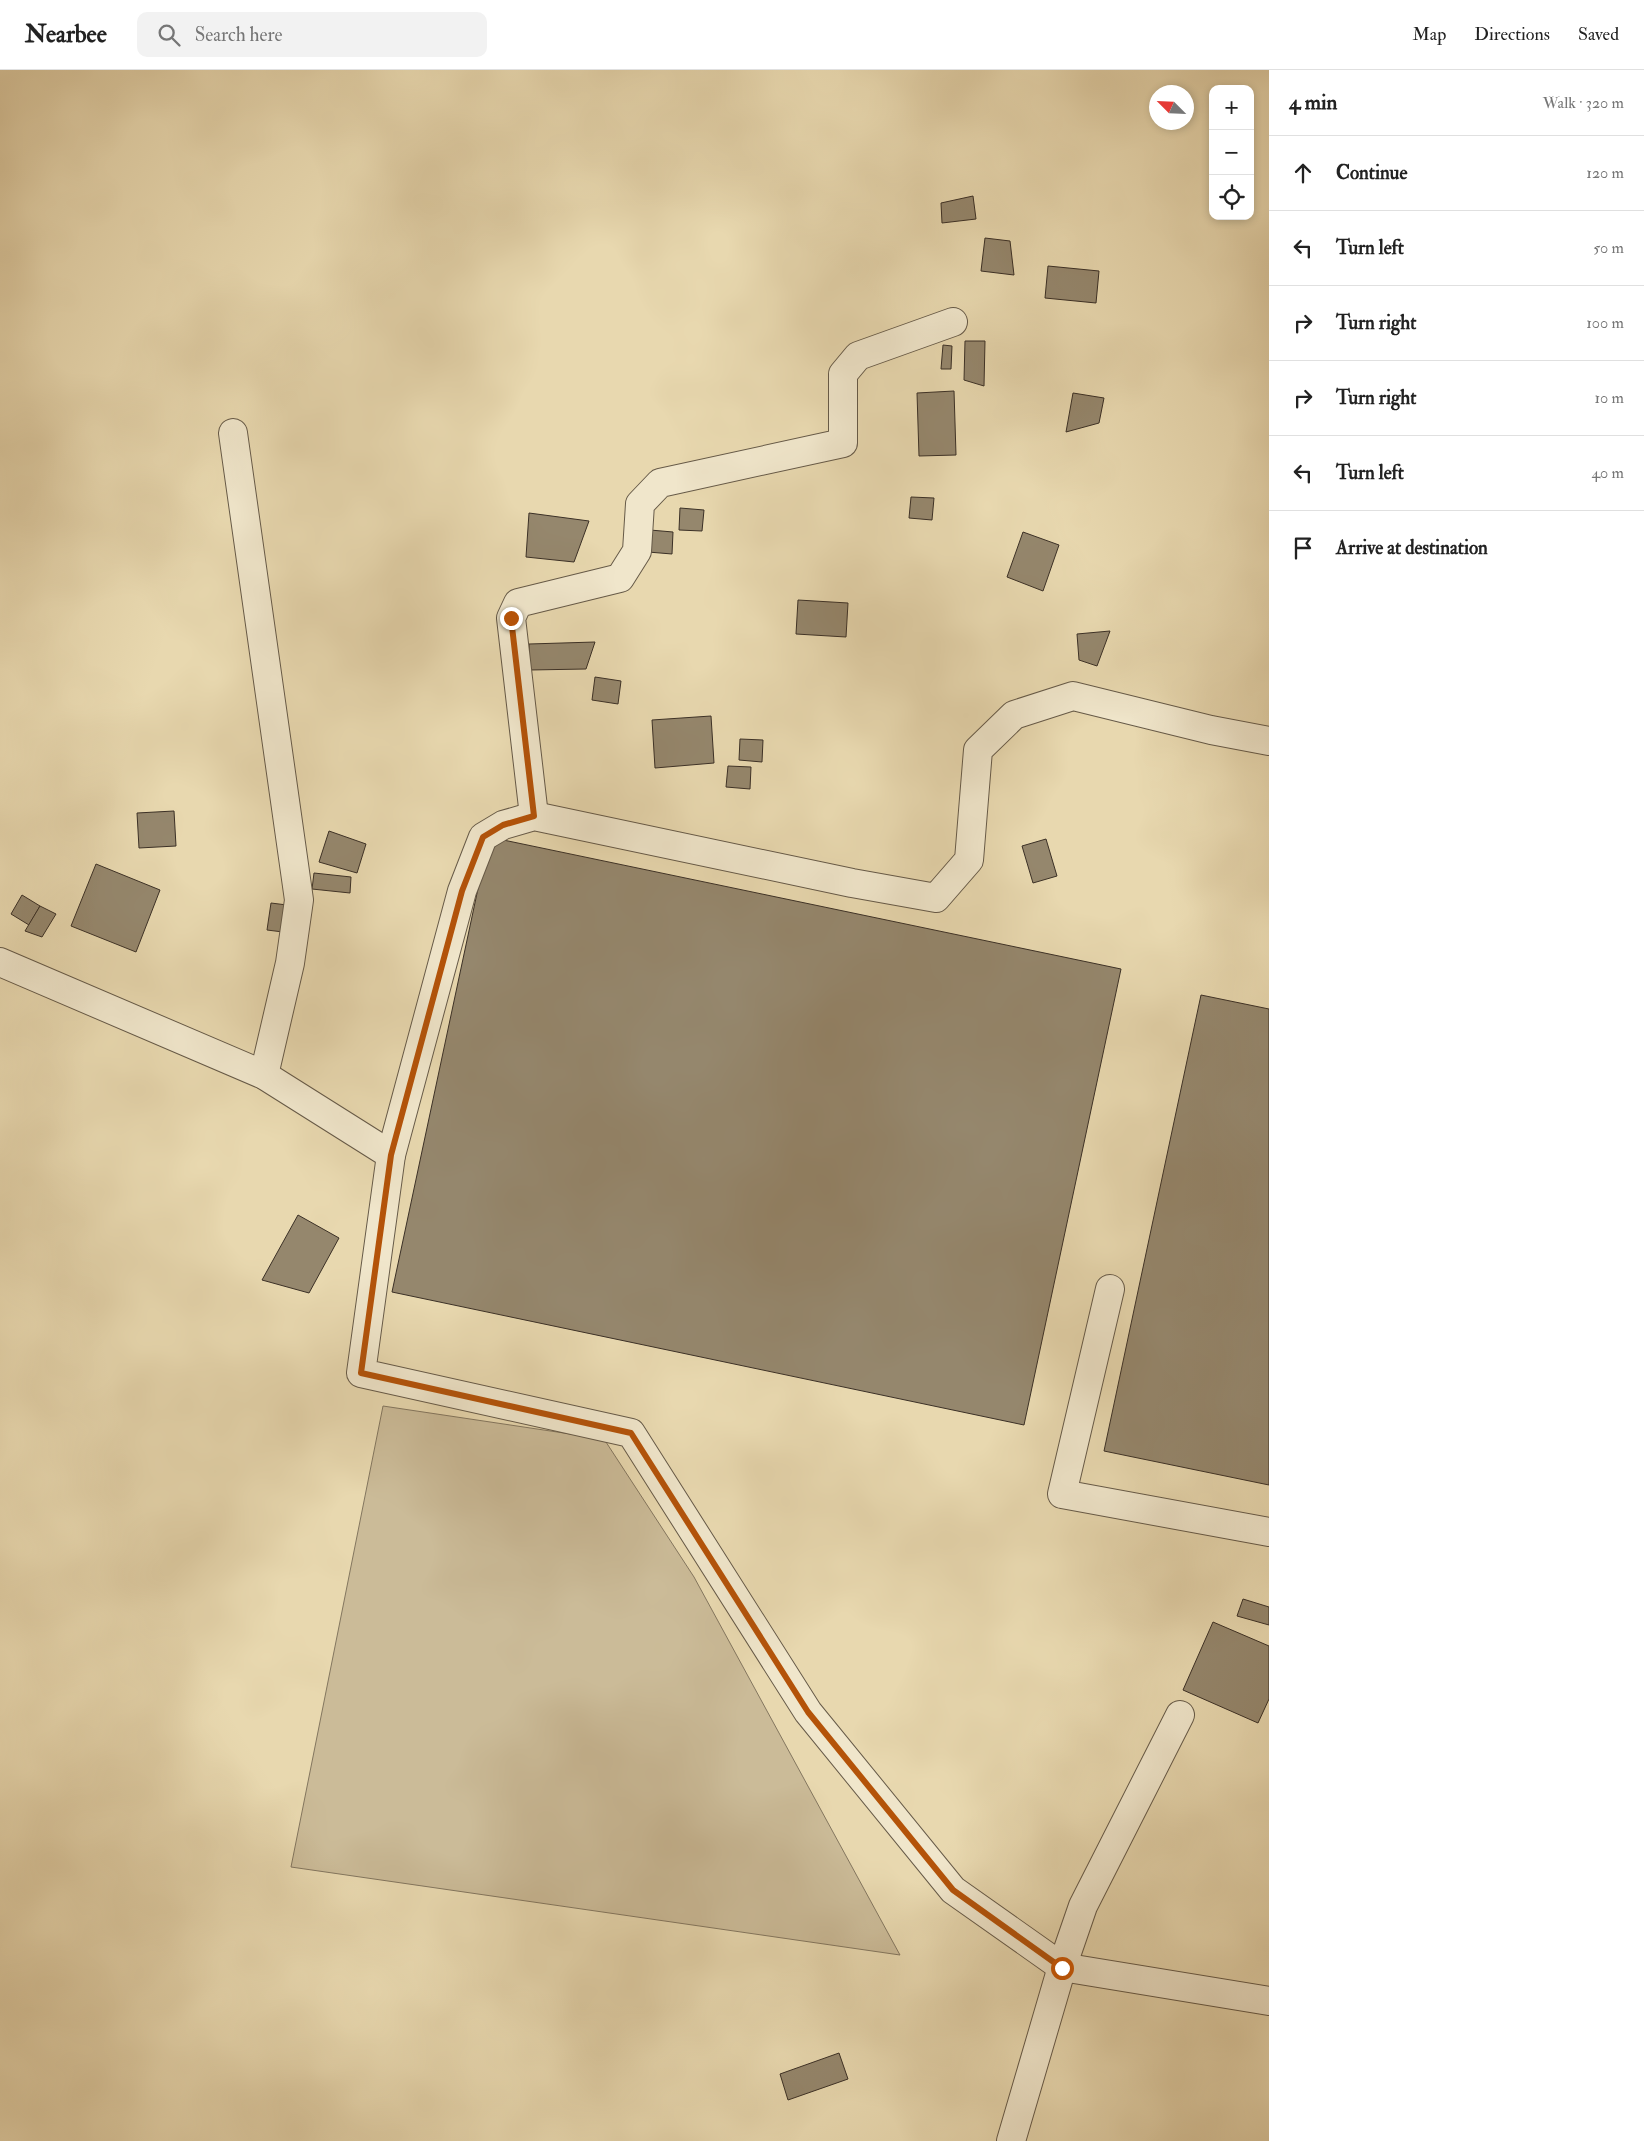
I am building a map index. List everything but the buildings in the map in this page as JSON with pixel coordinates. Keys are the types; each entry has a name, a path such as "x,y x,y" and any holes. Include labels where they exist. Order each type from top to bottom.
{"street":[{"path":"534,816 511,618 518,603 620,578 637,551 640,504 660,483 842,443 844,374 858,356 953,322"},
{"path":"233,433 299,900 290,963 264,1075"},
{"path":"1269,741 1212,730 1073,696 1014,715 978,750 969,860 936,898 852,883 534,816 503,825 483,837 462,891 391,1155 361,1373 631,1433 808,1712 953,1890 1062,1968 1269,2000"},
{"path":"0,962 264,1075 391,1155"},
{"path":"1110,1289 1062,1494 1269,1532"},
{"path":"1011,2141 1062,1968 1083,1906 1180,1716"}],"shaded area":[{"path":"383,1406 604,1439 694,1577 900,1955 291,1867"}],"route":[{"path":"511,618 534,816 503,825 483,837 462,891 391,1155 361,1373 631,1433 808,1712 953,1890 1062,1968"}]}
